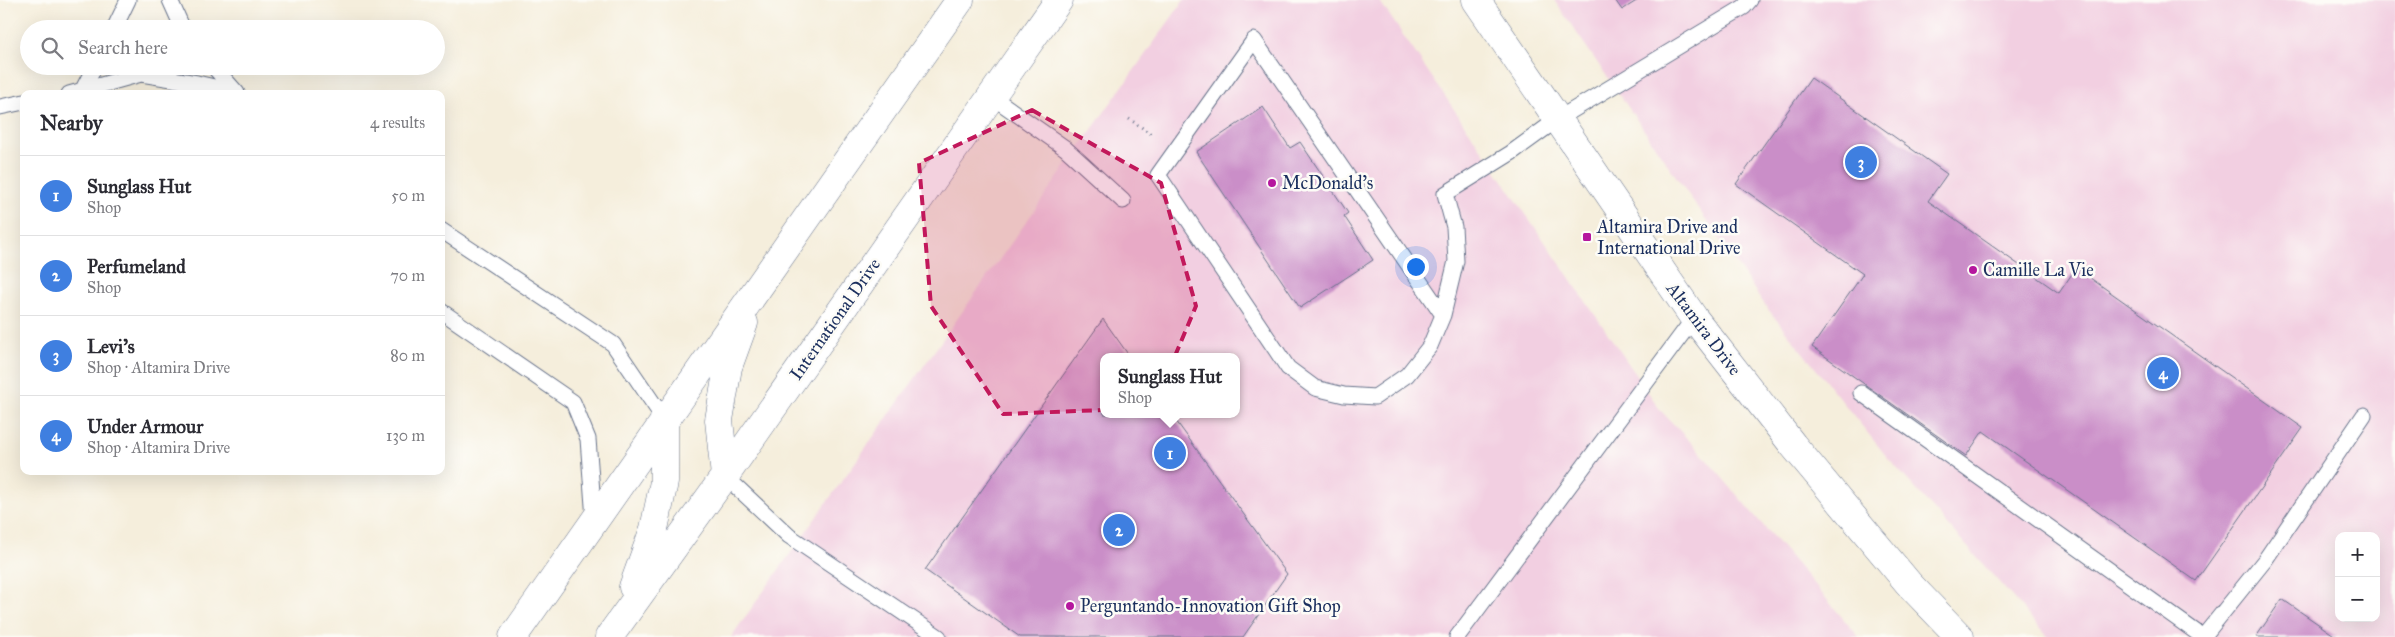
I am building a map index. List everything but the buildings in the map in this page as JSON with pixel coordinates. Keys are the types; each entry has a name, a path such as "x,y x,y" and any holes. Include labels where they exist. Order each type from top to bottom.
{"street":[{"path":"513,637 664,419 960,0"},
{"name":"International Drive","path":"615,628 725,476 1059,0"},
{"name":"Altamira Drive","path":"1476,0 1694,318 1793,445 1909,584 1960,637"},
{"path":"725,476 719,420 720,411 728,367 756,291"},
{"path":"615,628 654,529 664,482 664,419"}],"lane":[{"path":"118,20 128,0"},
{"path":"170,0 179,20"},
{"path":"1444,315 1254,40 1158,175 1288,368 1315,388 1344,395 1375,397 1407,375 1430,346 1444,315 1456,261 1454,227 1445,194 1511,153 1558,119 1744,7 1750,0"},
{"path":"81,90 90,75"},
{"path":"89,90 138,75"},
{"path":"148,75 182,80 224,90"},
{"path":"221,75 234,90"},
{"path":"991,96 1065,148 1123,201"},
{"path":"0,107 20,103"},
{"path":"445,233 613,344 664,419"},
{"path":"445,314 573,402 588,439 594,522"},
{"path":"1457,637 1694,318"},
{"path":"1861,393 2203,637 2265,560 2364,415"},
{"path":"725,476 789,536 939,637"}],"path":[{"path":"1129,118 1157,137"}],"highlighted area":[{"path":"1032,110 1161,183 1196,306 1153,408 1003,414 931,306 919,163"}],"shaded area":[{"path":"1184,0 1379,0 1661,411 1701,453 1859,637 731,637"},
{"path":"1554,0 2395,0 2395,637 2048,637 1887,457 1767,308"}],"place":[{"name":"Levi's","path":"1861,162"},
{"name":"McDonald's","path":"1272,183"},
{"name":"Altamira Drive and International Drive","path":"1587,237"},
{"name":"Camille La Vie","path":"1973,270"},
{"name":"Under Armour","path":"2163,373"},
{"name":"Sunglass Hut","path":"1170,453"},
{"name":"Perfumeland","path":"1119,530"},
{"name":"Perguntando-Innovation Gift Shop","path":"1070,606"}]}
